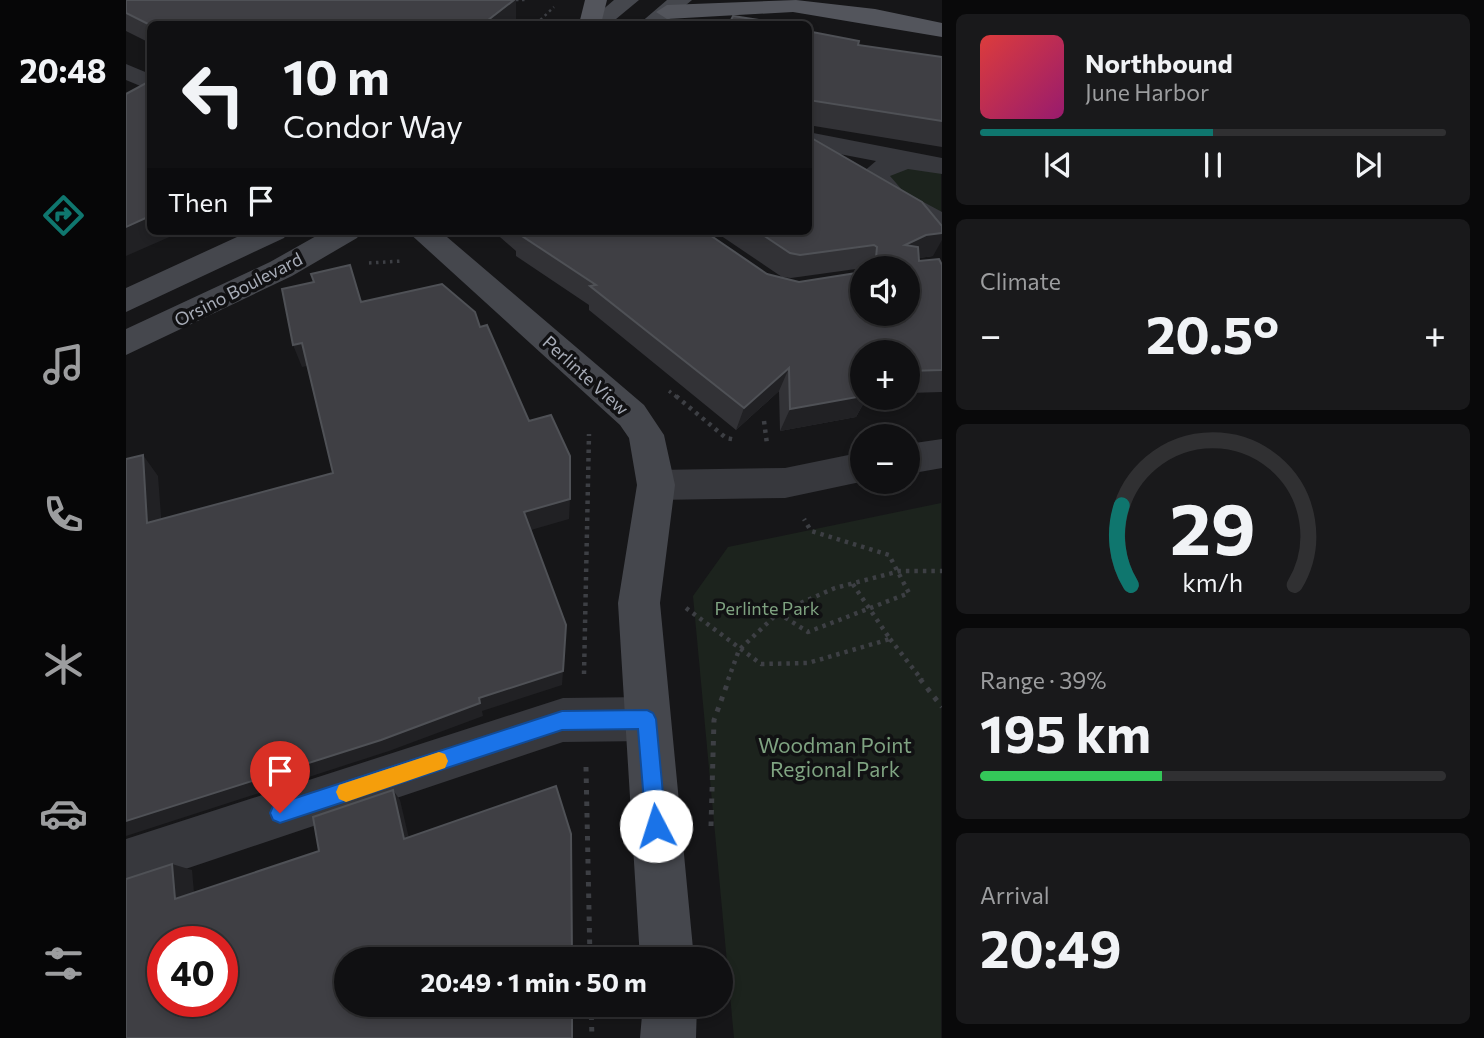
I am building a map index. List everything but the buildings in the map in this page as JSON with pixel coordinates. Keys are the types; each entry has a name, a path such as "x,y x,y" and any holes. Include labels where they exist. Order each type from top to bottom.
{"main road":[{"path":"591,21 596,0"},
{"path":"807,0 942,30"},
{"path":"666,12 793,6 901,22"}],"street":[{"path":"601,21 628,0"},
{"path":"126,71 147,82"},
{"path":"812,142 942,166"},
{"path":"812,143 877,180 890,195 942,223"},
{"path":"877,180 876,173 884,166 907,159"},
{"name":"Orsino Boulevard","path":"126,301 266,235"},
{"name":"Orsino Boulevard","path":"126,343 281,268 341,235"},
{"name":"Perlinte View","path":"427,235 632,415 646,435 653,456 656,485 639,603 666,947"},
{"path":"920,457 942,453"},
{"path":"656,485 785,483 850,470"},
{"path":"126,864 562,720 647,719"},
{"path":"668,1038 669,1017"}],"path":[{"path":"516,0 528,0"},
{"path":"540,21 559,0"},
{"path":"400,262 413,265"},
{"path":"664,387 726,438 740,441"},
{"path":"764,421 767,446"},
{"path":"894,424 900,423"},
{"path":"584,684 589,426"},
{"path":"753,443 767,446 780,443"},
{"path":"778,613 808,632 909,593 900,571 889,555 811,531 802,514"},
{"path":"710,835 714,720 738,650 778,613 852,583 900,571 942,571"},
{"path":"852,583 890,639 942,707"},
{"path":"675,607 688,608 738,650 761,664 808,663 890,639"},
{"path":"586,762 590,947"},
{"path":"591,1017 592,1038"}],"green space":[{"path":"893,168 941,169 941,214 893,188 889,173"},
{"name":"Woodman Point Regional Park","path":"941,503 941,1038 734,1038 733,947 726,947 693,596 728,547"}],"slow traffic":[{"path":"346,792 439,761"}],"route":[{"path":"280,813 562,720 647,719 656,826"}],"park label":[{"name":"Perlinte Park","path":"767,608"}]}
